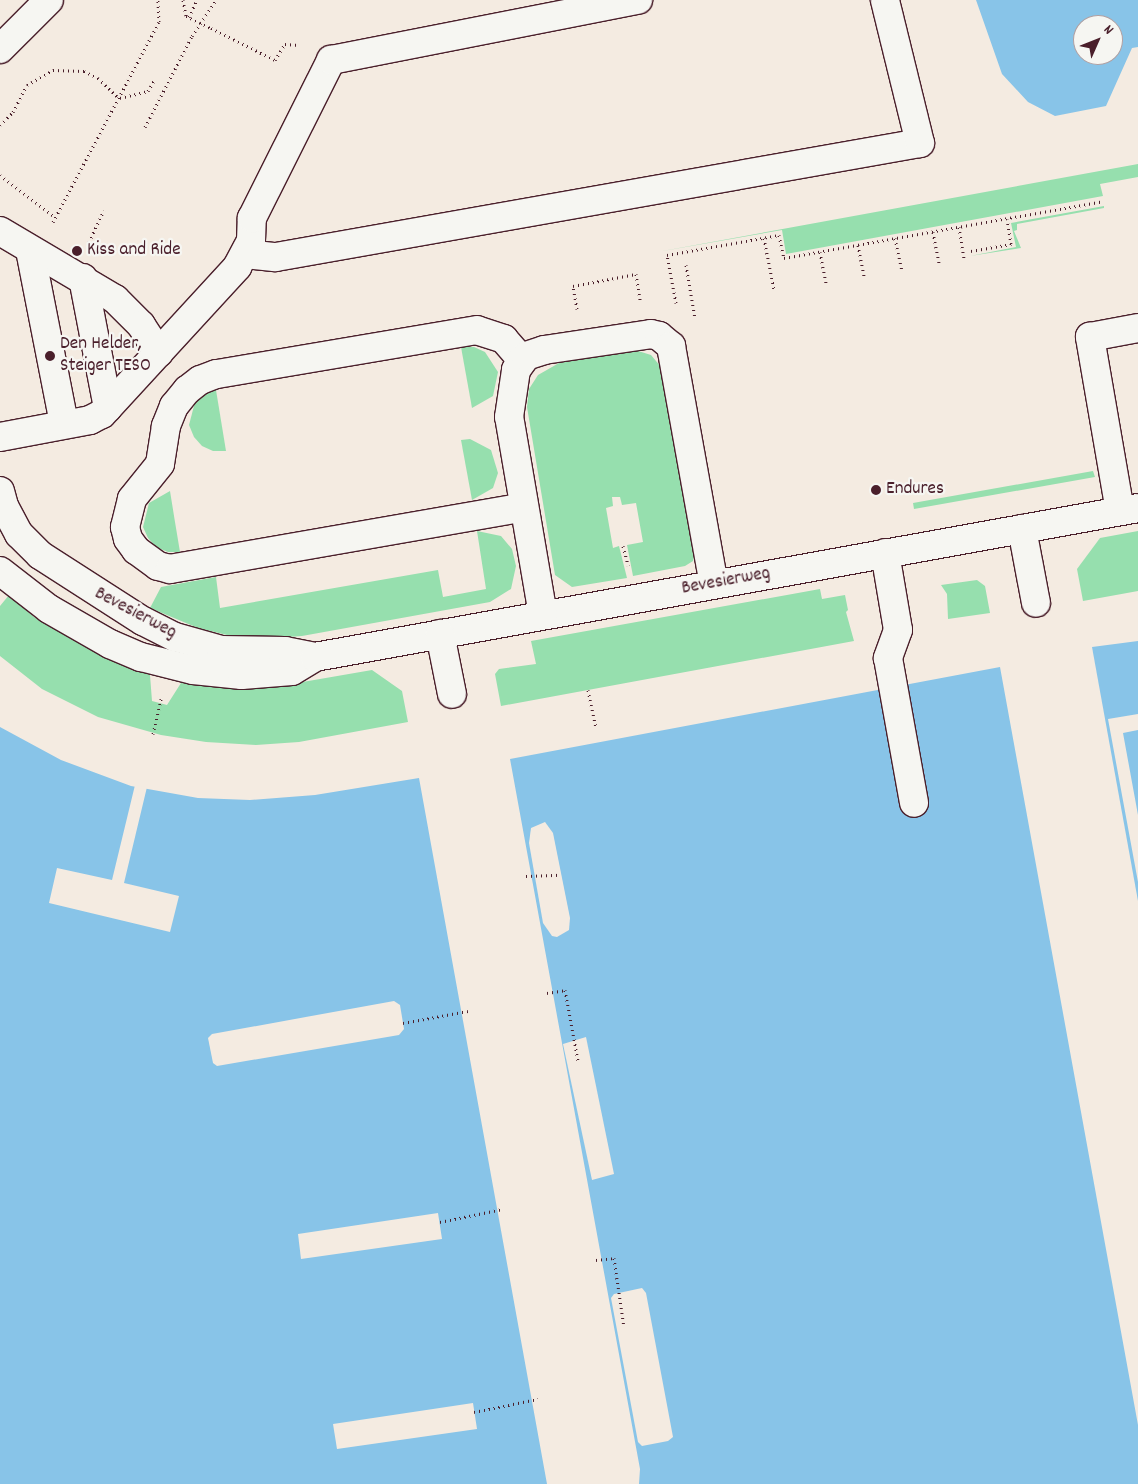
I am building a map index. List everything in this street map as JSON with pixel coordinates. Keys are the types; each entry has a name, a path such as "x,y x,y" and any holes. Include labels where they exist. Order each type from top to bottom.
{"street":[{"path":"0,49 48,0"},
{"path":"0,437 90,420 108,408 159,353 237,264 254,228 252,218 331,60 638,0"},
{"path":"237,264 920,142 886,0"},
{"path":"0,231 30,250 83,278 133,316 159,353"},
{"path":"30,250 64,424"},
{"path":"83,278 108,408"},
{"path":"1129,510 1090,337 1138,328"},
{"path":"522,360 504,339 477,330 216,374 200,380 187,390 174,406 166,426 160,464 132,499 126,527 128,539 141,555 158,566 170,569 524,507"},
{"path":"542,616 509,417 516,370 522,360 534,352 646,335 659,336 667,341 674,358 714,584"},
{"name":"Bevesierweg","path":"0,491 4,506 19,534 40,555 143,621 175,637 221,650 286,651 315,657"},
{"name":"Bevesierweg","path":"0,571 49,609 110,644 141,657 193,670 242,675 292,671 315,657 1129,510"},
{"path":"1022,529 1036,603"},
{"path":"885,554 898,630 888,658 914,803"},
{"path":"440,634 452,694"}],"path":[{"path":"0,175 55,217 161,17 158,0"},
{"path":"183,0 188,17 268,57"},
{"path":"188,17 197,0"},
{"path":"145,127 192,36 216,0"},
{"path":"0,125 13,112 27,85 53,70 84,71 98,78 119,98"},
{"path":"119,98 148,90 155,79"},
{"path":"677,310 667,255 779,235 784,258 1104,201"},
{"path":"971,251 1011,244 1006,219"},
{"path":"959,227 964,259"},
{"path":"933,232 940,263"},
{"path":"764,238 774,290"},
{"path":"895,238 902,270"},
{"path":"858,245 864,277"},
{"path":"820,252 826,283"},
{"path":"584,344 573,286 636,274 646,335"},
{"path":"690,310 696,310"},
{"path":"623,546 628,566"},
{"path":"588,690 596,728"},
{"path":"152,734 160,703"},
{"path":"526,876 561,875"},
{"path":"547,993 565,990 578,1061"},
{"path":"403,1023 468,1011"},
{"path":"440,1222 503,1209"},
{"path":"596,1260 614,1258 624,1327"},
{"path":"474,1412 538,1399"}],"green space":[{"path":"1138,164 1138,177 1100,184 1103,196 786,254 782,230 657,252"},
{"path":"1104,206 1104,208 1017,224 1017,230 1014,231 1021,248 970,256 1016,247 1011,223"},
{"path":"461,347 474,347 485,352 498,372 493,396 472,408"},
{"path":"635,350 651,355 661,367 695,552 693,561 685,566 633,576 627,545 643,542 636,503 622,505 620,497 612,497 613,506 606,508 613,548 619,546 627,578 572,587 555,575 527,407 529,389 538,375 559,363"},
{"path":"216,390 226,451 213,451 202,446 194,437 189,425 195,402 204,394"},
{"path":"470,439 491,450 498,473 493,488 472,500 461,440"},
{"path":"1093,471 1095,477 914,509 913,503"},
{"path":"170,491 180,552 168,552 156,547 148,538 143,527 149,503"},
{"path":"477,531 501,536 512,549 516,566 511,589 490,602 302,636 273,638 227,635 198,628 150,608 161,587 216,577 220,608 438,570 443,597 486,589"},
{"path":"1138,531 1138,591 1083,601 1077,569 1100,538"},
{"path":"977,580 985,586 990,613 948,619 947,594 941,585"},
{"path":"820,589 822,599 845,595 848,610 846,612 854,641 501,706 495,674 499,669 536,664 531,641"},
{"path":"9,595 34,617 68,637 125,666 150,675 152,701 167,705 181,683 234,688 291,684 372,670 402,691 408,722 299,742 256,745 206,742 161,735 98,717 42,689 0,656 0,606"}],"water":[{"path":"976,0 1138,0 1138,47 1132,48 1106,106 1055,116 1028,102 1002,74"},
{"path":"1138,641 1138,901 1092,647"},
{"path":"1000,667 1138,1425 1138,1484 639,1484 640,1469 510,759"},
{"path":"0,727 61,760 131,786 198,798 250,800 315,795 419,778 547,1484 0,1484"}],"pier":[{"path":"1138,714 1138,730 1123,733 1138,815 1138,882 1108,719"},
{"path":"135,785 147,787 124,883 179,896 170,932 49,903 57,868 112,880"},
{"path":"545,822 553,833 570,918 569,930 557,937 552,936 543,923 529,843 531,828"},
{"path":"394,1001 400,1005 404,1029 399,1035 217,1066 213,1063 208,1038 212,1034"},
{"path":"586,1037 614,1174 592,1180 563,1044"},
{"path":"438,1213 442,1239 301,1259 298,1234"},
{"path":"642,1288 646,1293 673,1437 668,1441 642,1446 638,1442 611,1298 614,1294"},
{"path":"473,1403 477,1429 337,1449 333,1424"}],"place":[{"name":"Kiss and Ride","path":"77,251"},
{"name":"Den Helder, Steiger TESO","path":"50,356"},
{"name":"Endures","path":"876,490"}]}
